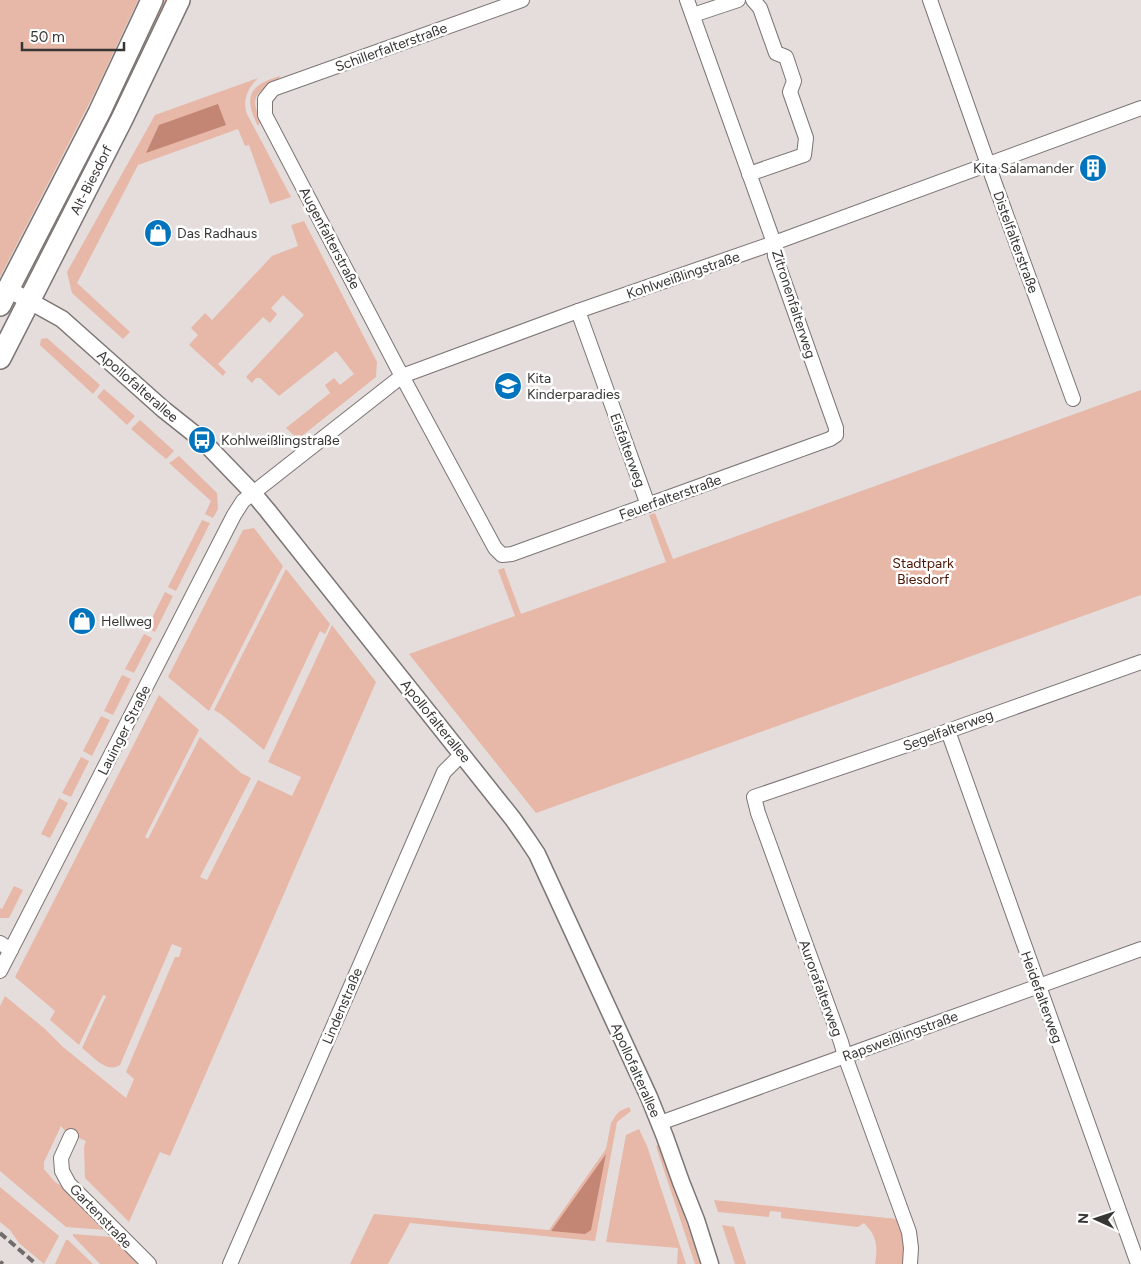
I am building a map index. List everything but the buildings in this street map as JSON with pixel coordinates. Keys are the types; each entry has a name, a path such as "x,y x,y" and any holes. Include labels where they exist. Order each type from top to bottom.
{"main road":[{"name":"Alt-Biesdorf","path":"4,297 99,113 152,0"},
{"name":"Alt-Biesdorf","path":"0,358 134,95 179,0"}],"street":[{"name":"Schillerfalterstraße","path":"265,99 273,89 522,0"},
{"name":"Zitronenfalterweg","path":"687,0 774,243 775,256 836,428 836,435"},
{"path":"693,15 738,0"},
{"path":"749,174 804,155 806,138 790,92 794,81 786,58 776,53 760,8 753,0"},
{"name":"Distelfalterstraße","path":"930,0 1073,399"},
{"name":"Augenfalterstraße","path":"265,99 265,115 402,376"},
{"name":"Kohlweißlingstraße","path":"253,493 402,376 578,311 774,243 1141,108"},
{"name":"Apollofalterallee","path":"4,297 30,300 62,320 163,409 202,440 253,493 528,839 660,1123 680,1182 696,1220 710,1264"},
{"name":"Eisfalterweg","path":"578,311 648,505"},
{"name":"Feuerfalterstraße","path":"402,376 495,548 502,555 512,554 830,439 836,435"},
{"name":"Lauinger Straße","path":"0,971 5,947 234,515 253,493"},
{"name":"Segelfalterweg","path":"754,797 948,731 1141,662"},
{"name":"Heidefalterweg","path":"948,731 1138,1264"},
{"name":"Lindenstraße","path":"230,1264 444,772 462,754"},
{"name":"Aurorafalterweg","path":"754,797 909,1232 910,1264"},
{"name":"Rapsweißlingstraße","path":"660,1123 1141,949"},
{"name":"Gartenstraße","path":"70,1136 61,1158 62,1171 69,1184 149,1264"}],"green space":[{"path":"0,0 138,0 95,92 0,277"},
{"path":"158,0 171,0 39,268 34,265 98,141 112,100"},
{"path":"280,76 278,82 264,88 257,96 255,101 257,113 261,121 258,126 251,107 252,93 261,84"},
{"path":"258,78 251,86 247,95 245,104 247,114 291,197 270,204 249,145 245,146 238,129 138,165 77,283 130,332 123,339 72,293 67,272 155,115"},
{"path":"304,221 377,362 376,377 298,439 286,428 330,393 325,385 334,378 340,385 354,374 336,351 279,396 260,378 256,378 252,383 246,377 304,315 283,295 271,308 277,314 270,323 263,317 218,364 226,372 223,376 189,345 198,335 191,328 205,313 212,320 272,256 298,246 291,225"},
{"path":"47,338 100,385 93,394 40,345 41,339"},
{"path":"104,389 135,416 127,425 97,397"},
{"name":"Stadtpark Biesdorf","path":"1141,390 1141,595 536,813 409,654 515,616 498,570 504,568 521,614 666,562 649,515 655,513 673,559"},
{"path":"140,420 174,451 166,459 131,429"},
{"path":"179,456 217,493 218,509 213,518 205,514 211,501 169,463"},
{"path":"202,520 210,523 176,591 168,587"},
{"path":"254,528 283,566 209,711 168,677 243,530"},
{"path":"286,569 330,624 325,634 320,631 264,750 214,710"},
{"path":"165,592 173,596 155,632 147,628"},
{"path":"332,625 376,682 170,1156 160,1152 129,1222 85,1178 84,1147 86,1141 66,1132 61,1126 44,1162 44,1169 55,1182 65,1188 106,1230 66,1227 0,1171 0,1006 5,996 45,1029 63,1047 126,1098 134,1079 126,1072 175,957 179,957 182,948 172,944 120,1065 115,1067 105,1066 82,1048 106,996 103,995 79,1045 50,1020 55,1011 15,977 159,695 199,730 145,837 148,839 200,737 241,773 251,778 200,877 207,880 258,780 292,796 301,777 268,762"},
{"path":"144,634 152,638 134,673 125,669"},
{"path":"122,675 131,679 113,715 104,711"},
{"path":"101,716 110,720 92,756 83,751"},
{"path":"81,757 89,761 71,797 62,793"},
{"path":"59,798 68,803 50,838 41,834"},
{"path":"14,886 23,890 9,918 0,918 0,908 2,909"},
{"path":"629,1107 631,1111 617,1122 595,1241 410,1223 388,1264 350,1264 374,1214 549,1230 606,1149 611,1123 616,1115"},
{"path":"639,1129 647,1146 686,1264 677,1264 678,1248 606,1242 626,1135"},
{"path":"661,1144 700,1264 695,1264 656,1146"},
{"path":"0,1187 59,1236 44,1264 19,1243 10,1230 0,1222"},
{"path":"714,1200 897,1219 905,1242 903,1264 875,1264 876,1242 872,1232 864,1223 858,1227 781,1218 781,1212 770,1211 769,1217 718,1212"},
{"path":"722,1225 734,1227 746,1264 735,1264"},
{"path":"73,1234 111,1237 137,1261 137,1264 100,1264"},
{"path":"66,1240 68,1240 93,1264 55,1264"}],"shaded area":[{"path":"218,104 226,125 146,153 159,125"},
{"path":"606,1154 591,1230 585,1234 551,1231"}],"railway":[{"path":"0,1233 36,1264"}],"place":[{"name":"Kita Salamander","path":"1093,168"},
{"name":"Das Radhaus","path":"158,233"},
{"name":"Kita Kinderparadies","path":"508,386"},
{"name":"Kohlweißlingstraße","path":"202,440"},
{"name":"Hellweg","path":"82,621"}]}
